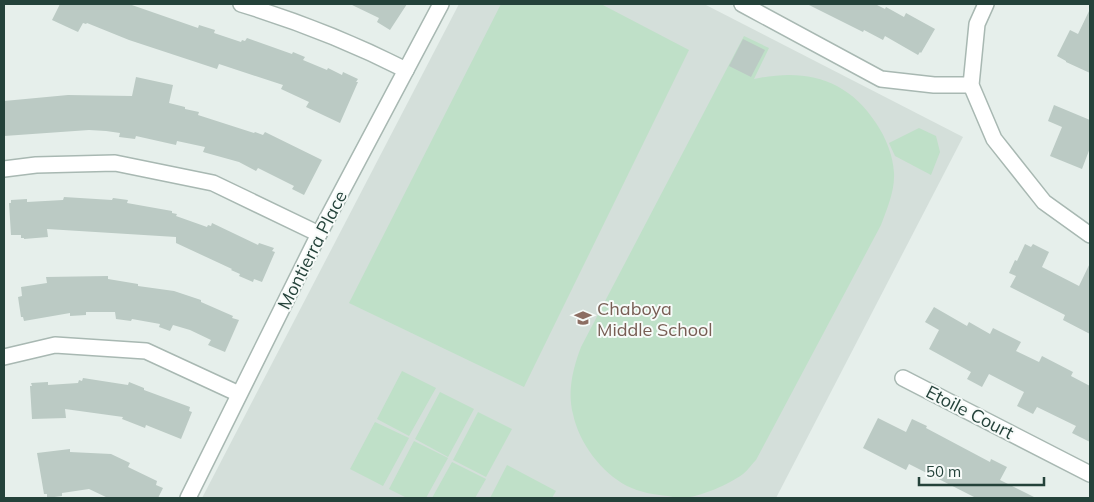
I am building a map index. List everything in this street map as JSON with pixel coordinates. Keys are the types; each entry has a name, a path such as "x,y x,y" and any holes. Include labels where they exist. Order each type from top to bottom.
{"street":[{"path":"241,4 287,18 406,70"},
{"name":"Montierra Place","path":"188,498 319,234 441,4"},
{"path":"742,4 882,79 934,85 971,85"},
{"path":"986,4 977,24 971,85 994,140 1044,202 1090,235"},
{"path":"4,169 36,165 115,163 213,183 319,234"},
{"path":"4,357 56,346 146,351 239,394"},
{"name":"Etoile Court","path":"903,378 1090,474"}],"shaded area":[{"name":"Chaboya Middle School","path":"459,4 704,4 963,137 776,498 202,498"}],"green space":[{"path":"501,4 601,4 689,50 524,387 349,303"},
{"path":"744,36 769,48 754,79 790,75 807,76 823,80 838,86 864,108 880,129 891,153 894,173 892,193 881,225 756,460 737,478 706,493 683,498 642,492 627,486 608,473 592,456 580,436 571,406 573,372 581,347"},
{"path":"919,128 936,136 940,152 931,175 895,156 889,143"},
{"path":"402,371 436,388 409,436 377,419"},
{"path":"440,392 474,409 448,457 415,439"},
{"path":"478,412 512,429 486,477 453,460"},
{"path":"375,422 409,438 383,486 350,469"},
{"path":"414,441 448,458 426,498 407,498 389,489"},
{"path":"452,462 486,479 475,498 432,498"},
{"path":"507,465 556,491 552,498 490,498"}],"building":[{"path":"60,4 129,4 198,28 199,25 215,30 214,33 241,42 247,38 292,54 293,52 305,57 303,60 327,70 328,68 342,75 343,72 358,79 356,82 358,82 340,123 306,107 309,102 281,89 283,85 219,64 217,69 129,40 87,23 83,23 78,32 52,20"},
{"path":"350,4 407,4 390,30 377,22 379,18"},
{"path":"807,4 875,4 885,9 886,7 904,17 906,13 935,29 918,55 885,36 883,40 864,30 863,32"},
{"path":"1090,9 1090,73 1057,56 1070,30 1078,34"},
{"path":"743,39 765,50 751,77 729,66"},
{"path":"136,77 173,85 169,103 199,112 198,115 254,133 263,135 265,132 322,160 304,195 292,189 294,186 258,168 256,171 239,162 203,152 205,147 177,141 176,145 136,136 135,139 119,137 120,133 89,130 4,136 4,101 68,95 132,96"},
{"path":"1054,105 1090,120 1090,148 1082,169 1050,156 1062,127 1048,121"},
{"path":"64,197 112,200 113,198 128,200 127,203 172,211 172,213 177,214 176,216 207,227 208,225 211,226 212,223 258,245 259,243 274,248 272,251 275,252 262,282 254,279 253,282 239,276 240,274 232,269 176,243 176,237 47,229 48,237 24,239 21,238 21,235 11,235 9,203 11,203 11,200 27,199 27,202 63,200"},
{"path":"1025,244 1031,247 1033,244 1049,252 1042,267 1079,286 1090,263 1090,334 1063,320 1065,315 1010,287 1016,276 1009,273"},
{"path":"108,276 108,279 138,284 138,286 174,291 201,300 201,302 233,316 232,318 239,320 225,352 208,345 211,340 190,330 173,325 170,331 159,327 160,324 132,319 131,321 116,319 115,312 86,312 86,315 70,316 70,313 24,321 23,317 21,317 18,297 22,296 21,287 47,283 46,277"},
{"path":"934,307 967,326 969,322 990,334 993,328 1021,342 1016,351 1039,362 1042,356 1073,372 1071,376 1090,386 1090,442 1072,433 1076,426 1037,407 1033,414 1017,406 1024,392 989,374 982,387 967,379 971,372 929,349 939,330 925,322"},
{"path":"83,378 128,385 129,382 144,388 144,390 190,407 189,411 192,412 181,439 146,425 145,428 122,419 123,417 65,409 66,418 32,419 31,383 48,382 48,385 78,383"},
{"path":"878,418 906,432 912,419 927,426 926,428 990,462 991,459 1007,467 1000,480 1036,498 976,498 909,464 906,470 863,448"},
{"path":"70,449 70,452 111,454 130,463 128,467 157,481 156,485 163,488 158,498 108,498 89,489 62,493 62,496 47,498 47,494 44,494 37,453"}],"place":[{"name":"Chaboya Middle School","path":"583,318"}]}
